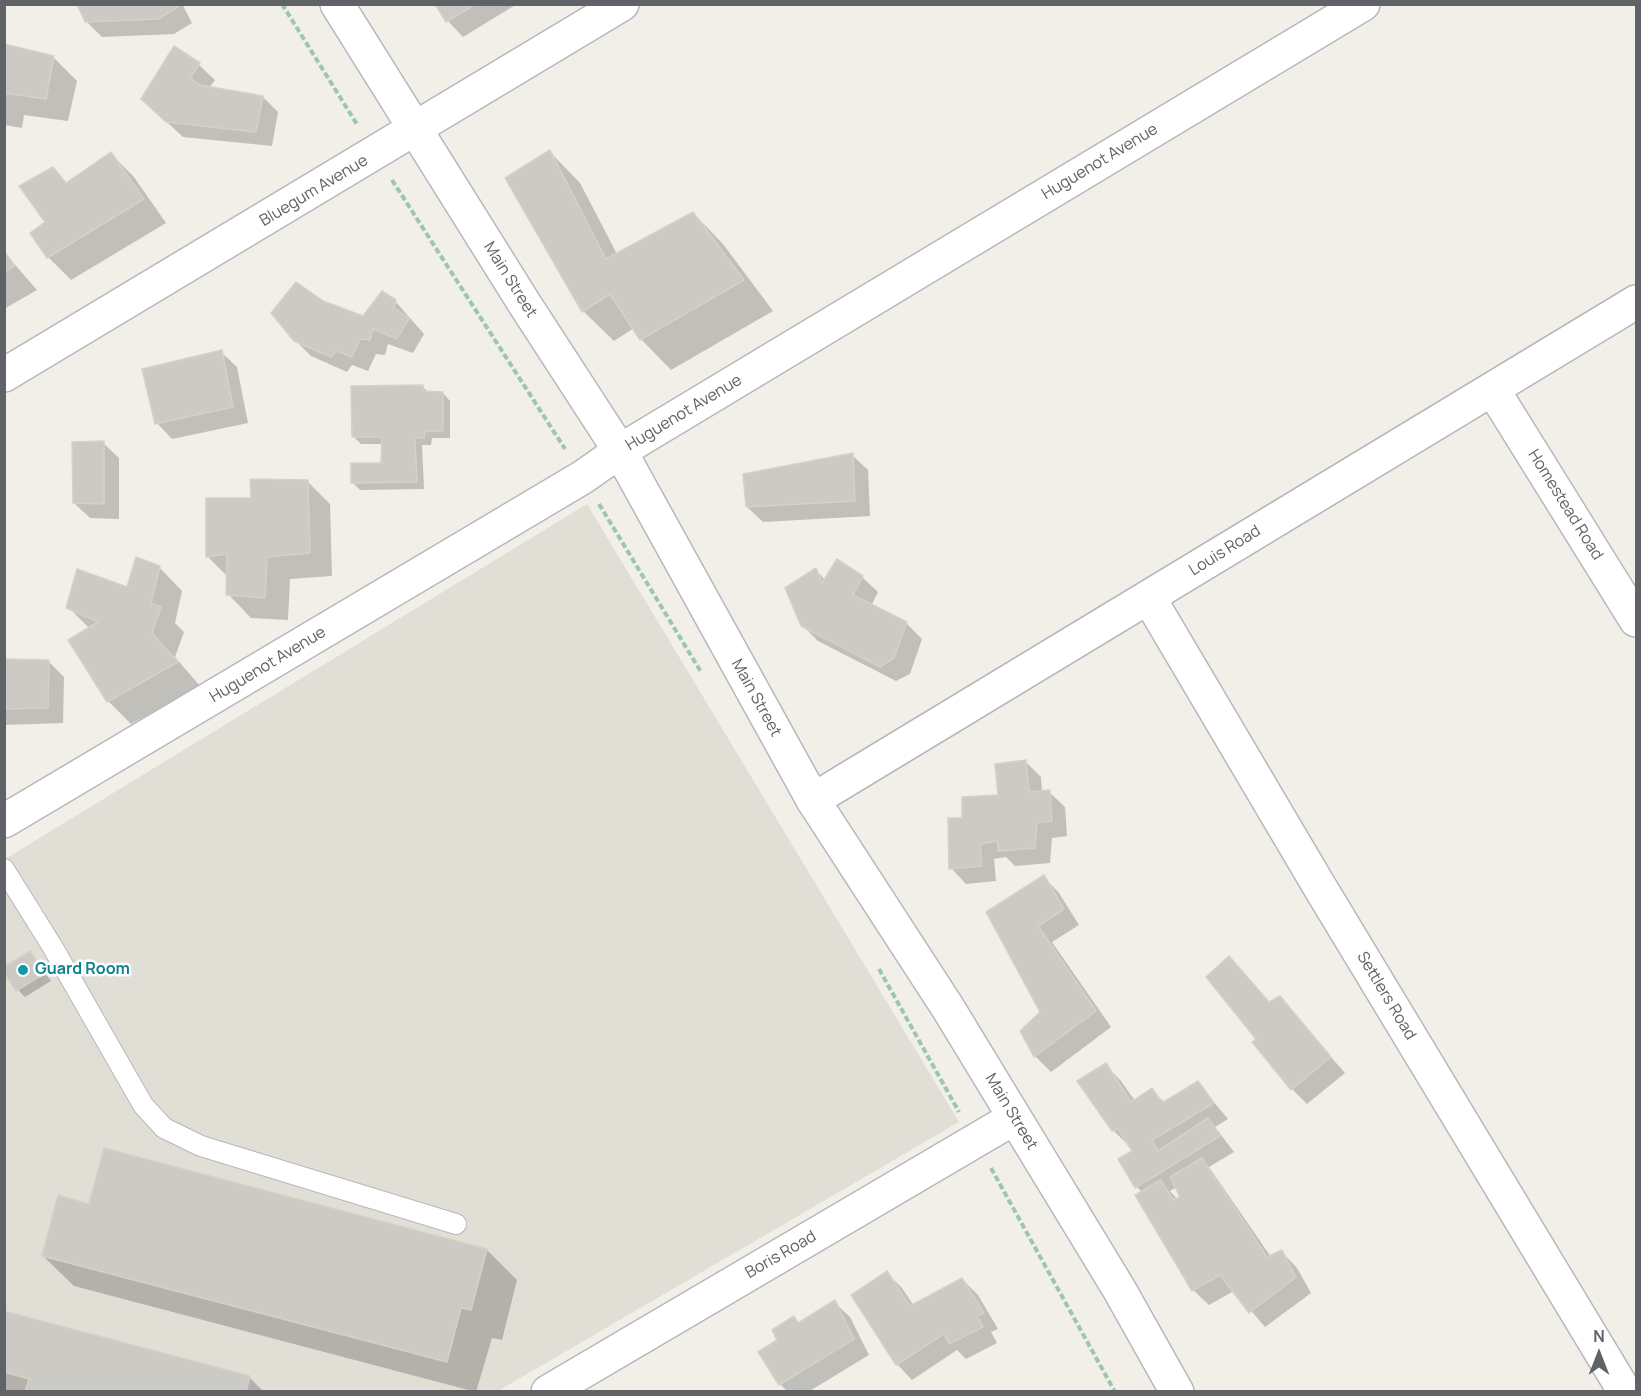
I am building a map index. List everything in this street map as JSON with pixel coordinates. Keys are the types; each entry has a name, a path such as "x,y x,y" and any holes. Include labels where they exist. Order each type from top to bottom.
{"street":[{"name":"Main Street","path":"337,4 524,303 620,451 813,800 948,1008 1119,1289 1177,1392"},
{"name":"Bluegum Avenue","path":"4,375 376,154 415,127 622,4"},
{"name":"Huguenot Avenue","path":"4,821 583,477 620,451 1363,4"},
{"name":"Louis Road","path":"813,800 1636,302"},
{"name":"Homestead Road","path":"1493,390 1636,620"},
{"name":"Settlers Road","path":"1149,598 1318,884 1625,1392"},
{"name":"Boris Road","path":"548,1392 1014,1118"}],"lane":[{"path":"4,869 52,946 143,1105 164,1128 201,1146 456,1224"}],"path":[{"path":"282,4 583,477 705,680"},
{"path":"877,964 1115,1392"}],"shaded area":[{"path":"587,504 959,1122 498,1391 5,1392 5,859"}],"building":[{"path":"77,4 176,4 178,7 158,19 85,22"},
{"path":"435,4 476,4 446,22"},
{"path":"4,44 54,56 46,99 4,93"},
{"path":"174,46 200,63 190,78 200,85 263,96 256,132 166,122 141,99"},
{"path":"550,150 606,259 693,212 744,280 640,340 610,294 582,312 505,178"},
{"path":"111,152 144,199 47,258 30,233 45,222 19,186 53,167 66,183"},
{"path":"4,251 15,266 4,272"},
{"path":"296,282 323,301 363,316 382,291 396,300 394,308 409,318 397,339 373,329 370,340 360,339 352,357 336,351 331,357 294,341 271,313"},
{"path":"222,350 233,407 155,424 142,369"},
{"path":"423,385 423,391 443,392 443,431 425,431 424,438 415,438 417,482 351,483 351,463 381,463 382,437 352,437 351,386"},
{"path":"104,441 104,504 73,503 72,442"},
{"path":"853,453 855,501 746,507 743,474"},
{"path":"250,479 308,480 310,553 267,557 265,598 226,595 227,554 206,557 206,498 251,498"},
{"path":"136,557 160,566 151,603 161,607 152,633 178,662 107,702 68,640 98,622 66,608 77,569 127,587"},
{"path":"837,559 863,576 853,595 907,622 894,658 880,667 801,626 785,588 816,568 822,583"},
{"path":"4,659 49,660 48,708 4,709"},
{"path":"1026,760 1029,792 1050,790 1052,821 1037,823 1035,848 998,851 998,841 980,844 982,866 949,869 948,818 962,818 962,797 998,795 995,764"},
{"path":"1044,875 1064,909 1038,926 1096,1011 1034,1057 1020,1031 1040,1012 986,912"},
{"name":"Guard Room","path":"30,951 45,973 16,991 4,972 4,967"},
{"path":"1229,956 1269,1002 1280,996 1331,1057 1291,1090 1252,1042 1256,1039 1206,977"},
{"path":"1106,1063 1131,1102 1152,1088 1162,1103 1198,1081 1214,1103 1152,1140 1158,1151 1208,1118 1220,1136 1135,1188 1118,1159 1132,1151 1118,1129 1112,1131 1077,1081"},
{"path":"104,1148 487,1249 471,1310 461,1308 447,1362 42,1256 58,1195 89,1204"},
{"path":"1202,1158 1267,1257 1282,1250 1296,1277 1249,1313 1220,1275 1192,1291 1135,1195 1161,1180 1173,1200 1180,1197 1170,1177"},
{"path":"887,1271 910,1306 962,1278 984,1313 977,1316 983,1327 949,1344 944,1334 896,1365 851,1295"},
{"path":"835,1300 854,1339 779,1385 758,1352 777,1340 772,1330 794,1316 798,1323"},
{"path":"4,1311 250,1376 246,1392 25,1392 29,1379 4,1372"}],"place":[{"name":"Guard Room","path":"23,970"}]}
